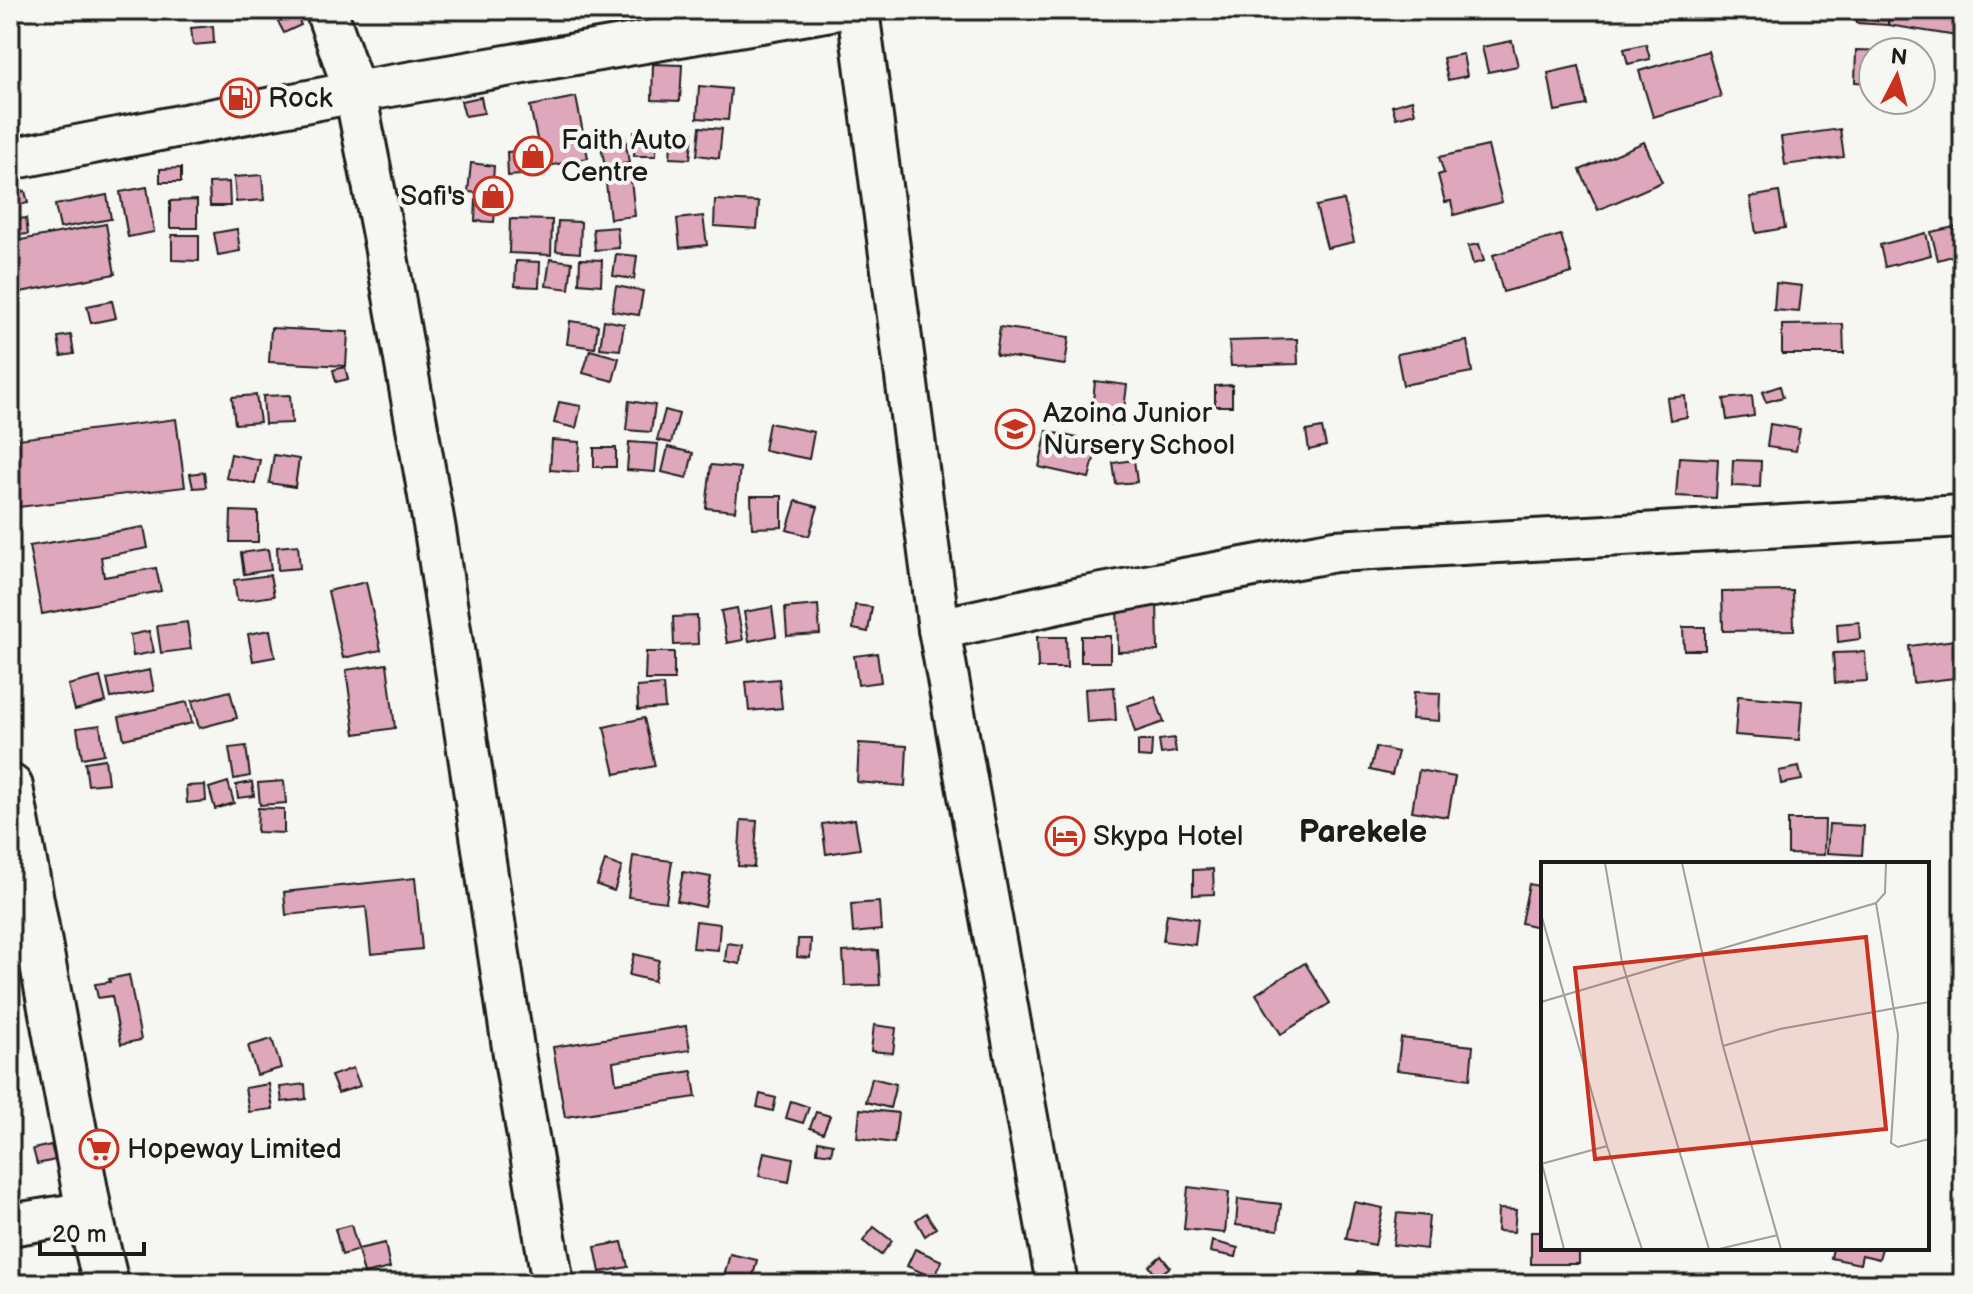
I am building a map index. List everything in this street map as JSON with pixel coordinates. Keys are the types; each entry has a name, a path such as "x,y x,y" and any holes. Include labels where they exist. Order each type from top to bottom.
{"main road":[{"path":"10,787 89,1212 106,1284"}],"street":[{"path":"326,10 355,92 385,245 435,530 514,1054 553,1284"},
{"path":"10,159 355,92 831,10"},
{"path":"858,10 939,629 1057,1284"},
{"path":"939,629 1081,598 1335,551 1963,516"},
{"path":"10,1225 89,1212"}],"building":[{"path":"272,10 294,10 301,25 284,33"},
{"path":"1857,10 1888,10 1888,25 1856,23"},
{"path":"1890,10 1963,10 1963,37 1888,25"},
{"path":"213,26 214,43 193,45 191,28"},
{"path":"1512,41 1518,66 1488,72 1482,47"},
{"path":"1646,44 1650,59 1628,64 1624,49"},
{"path":"1856,50 1857,50 1857,82"},
{"path":"1708,51 1721,97 1653,117 1639,71"},
{"path":"1463,54 1467,76 1448,80 1443,58"},
{"path":"653,64 682,65 680,101 652,100"},
{"path":"1579,66 1587,105 1555,111 1548,73"},
{"path":"699,86 731,89 728,120 697,118"},
{"path":"481,97 484,113 465,116 461,101"},
{"path":"576,97 588,158 543,167 530,106"},
{"path":"1412,100 1415,113 1396,118 1392,106"},
{"path":"700,127 722,129 719,158 697,155"},
{"path":"1840,129 1844,157 1785,165 1781,137"},
{"path":"672,131 693,133 690,159 670,158"},
{"path":"634,132 657,132 656,156 634,156"},
{"path":"625,137 629,163 605,167 600,141"},
{"path":"1644,142 1662,182 1598,210 1580,170"},
{"path":"1488,146 1502,202 1454,215 1451,201 1445,202 1438,175 1444,173 1439,157"},
{"path":"533,150 534,174 508,176 507,152"},
{"path":"471,163 494,166 492,194 468,192"},
{"path":"181,168 181,182 160,182 160,169"},
{"path":"630,171 635,216 610,219 605,174"},
{"path":"262,175 264,200 236,202 234,177"},
{"path":"229,182 230,206 210,206 209,183"},
{"path":"147,187 154,232 128,237 120,192"},
{"path":"25,191 28,203 10,207 10,194"},
{"path":"1779,192 1785,228 1756,233 1750,197"},
{"path":"107,195 111,219 60,228 55,205"},
{"path":"476,199 496,201 494,222 475,221"},
{"path":"197,200 197,228 170,228 170,201"},
{"path":"715,200 759,202 757,229 714,226"},
{"path":"1344,200 1354,242 1327,248 1316,206"},
{"path":"703,216 707,245 680,248 677,219"},
{"path":"26,218 28,234 10,236 10,220"},
{"path":"510,219 552,220 551,255 509,253"},
{"path":"558,221 581,222 580,253 556,251"},
{"path":"106,224 115,274 10,294 10,242"},
{"path":"1963,225 1963,253 1938,260 1931,232"},
{"path":"617,227 619,248 595,250 593,229"},
{"path":"237,229 240,251 218,255 214,233"},
{"path":"1926,233 1931,255 1885,267 1880,245"},
{"path":"172,235 199,235 199,261 172,260"},
{"path":"1561,235 1572,273 1503,292 1493,255"},
{"path":"1479,244 1484,261 1473,264 1468,246"},
{"path":"616,254 637,256 634,279 613,276"},
{"path":"550,259 572,262 569,289 546,286"},
{"path":"580,259 602,260 601,285 579,283"},
{"path":"516,261 540,262 539,287 515,286"},
{"path":"1776,283 1802,286 1799,312 1774,310"},
{"path":"616,286 643,291 639,315 612,311"},
{"path":"112,301 116,318 91,323 87,306"},
{"path":"604,320 624,324 620,350 600,348"},
{"path":"570,321 598,325 595,348 567,344"},
{"path":"1843,324 1844,354 1782,354 1782,325"},
{"path":"1000,327 1069,337 1065,365 996,355"},
{"path":"271,328 348,332 346,366 269,362"},
{"path":"71,335 74,354 61,356 58,337"},
{"path":"1297,339 1298,364 1231,366 1229,341"},
{"path":"1467,341 1472,372 1403,385 1397,354"},
{"path":"590,350 619,358 613,381 583,373"},
{"path":"345,367 348,379 336,382 333,370"},
{"path":"1095,381 1127,385 1122,425 1091,422"},
{"path":"1232,385 1232,406 1215,406 1215,386"},
{"path":"1780,386 1783,397 1766,402 1762,392"},
{"path":"256,395 260,422 235,424 232,397"},
{"path":"290,395 292,423 265,424 263,396"},
{"path":"1685,396 1687,417 1670,420 1667,398"},
{"path":"1752,396 1754,416 1727,420 1724,399"},
{"path":"629,401 655,405 651,432 626,430"},
{"path":"559,402 581,406 576,428 554,423"},
{"path":"665,410 679,414 671,443 657,440"},
{"path":"176,419 185,487 19,507 10,440"},
{"path":"769,423 814,432 809,459 764,450"},
{"path":"1770,424 1800,429 1796,451 1767,447"},
{"path":"1322,428 1326,446 1309,450 1306,431"},
{"path":"1047,431 1098,443 1089,478 1039,467"},
{"path":"552,440 580,442 578,472 550,470"},
{"path":"629,442 658,444 655,472 627,470"},
{"path":"668,447 693,453 687,478 662,472"},
{"path":"594,448 616,448 616,467 594,467"},
{"path":"231,454 260,460 255,484 226,478"},
{"path":"274,455 299,459 295,487 269,483"},
{"path":"1679,457 1718,459 1716,498 1676,496"},
{"path":"1134,460 1137,482 1116,484 1113,463"},
{"path":"1733,460 1761,461 1760,487 1732,486"},
{"path":"711,465 740,468 735,511 706,508"},
{"path":"204,472 206,487 193,488 190,474"},
{"path":"751,496 782,496 782,527 752,528"},
{"path":"796,501 818,507 809,536 787,530"},
{"path":"231,511 258,512 258,542 230,542"},
{"path":"144,527 148,548 101,557 104,577 156,568 161,591 42,614 29,546"},
{"path":"298,545 300,568 278,570 277,547"},
{"path":"268,549 271,570 244,574 241,553"},
{"path":"270,575 274,596 237,601 234,580"},
{"path":"366,582 381,650 343,658 328,591"},
{"path":"1793,591 1794,630 1723,631 1722,592"},
{"path":"1157,600 1158,651 1118,652 1117,601"},
{"path":"818,605 820,634 787,636 785,608"},
{"path":"855,605 872,607 868,632 853,629"},
{"path":"772,607 776,636 749,641 744,612"},
{"path":"737,608 743,640 727,643 721,611"},
{"path":"697,616 698,644 674,645 673,617"},
{"path":"187,622 191,649 161,653 157,626"},
{"path":"1859,622 1860,639 1838,642 1837,624"},
{"path":"1683,627 1705,627 1705,650 1684,650"},
{"path":"270,630 275,657 253,661 248,634"},
{"path":"149,631 154,652 133,656 130,635"},
{"path":"1081,636 1110,636 1110,662 1081,662"},
{"path":"1037,637 1066,637 1067,668 1038,668"},
{"path":"1963,639 1963,677 1913,683 1909,646"},
{"path":"646,652 674,652 674,680 645,680"},
{"path":"1865,652 1867,681 1835,683 1833,653"},
{"path":"877,653 881,682 858,685 854,656"},
{"path":"387,664 395,728 355,734 346,670"},
{"path":"150,670 154,691 111,698 107,679"},
{"path":"100,677 106,702 75,710 68,685"},
{"path":"779,679 782,708 749,711 746,682"},
{"path":"663,685 665,708 638,710 637,687"},
{"path":"1114,687 1116,720 1087,722 1085,689"},
{"path":"230,691 237,718 199,728 192,701"},
{"path":"1414,692 1440,693 1439,721 1412,719"},
{"path":"1738,696 1802,701 1799,740 1735,735"},
{"path":"1155,697 1164,722 1135,732 1127,706"},
{"path":"187,702 192,723 124,739 119,717"},
{"path":"644,718 655,766 615,774 604,727"},
{"path":"100,725 104,754 82,758 77,728"},
{"path":"1174,738 1176,752 1161,754 1159,740"},
{"path":"1138,741 1152,741 1151,758 1138,757"},
{"path":"859,743 907,746 905,786 857,782"},
{"path":"246,746 250,776 234,779 229,748"},
{"path":"1376,747 1398,752 1392,775 1370,770"},
{"path":"105,759 108,783 88,785 85,762"},
{"path":"1799,767 1802,780 1781,784 1779,771"},
{"path":"1419,770 1455,777 1448,817 1412,811"},
{"path":"284,781 286,803 260,805 258,783"},
{"path":"228,782 234,803 215,809 209,788"},
{"path":"252,782 254,796 238,798 236,785"},
{"path":"205,785 206,801 187,803 186,786"},
{"path":"258,808 284,809 284,833 257,832"},
{"path":"855,819 860,849 826,854 822,824"},
{"path":"741,820 757,821 754,867 738,866"},
{"path":"1788,820 1825,820 1824,855 1788,854"},
{"path":"1829,824 1864,826 1862,855 1827,853"},
{"path":"633,856 672,861 666,902 628,897"},
{"path":"605,861 622,867 614,891 597,885"},
{"path":"1213,869 1214,894 1193,895 1193,870"},
{"path":"683,872 711,877 705,907 677,901"},
{"path":"415,878 422,949 371,954 366,907 286,915 284,892"},
{"path":"1529,884 1541,887 1541,928 1521,923"},
{"path":"879,902 881,930 853,933 851,904"},
{"path":"1167,914 1198,919 1195,945 1163,941"},
{"path":"696,921 720,924 718,950 693,948"},
{"path":"798,939 811,939 810,958 797,957"},
{"path":"727,943 742,945 740,964 725,961"},
{"path":"878,950 880,985 845,986 843,952"},
{"path":"634,954 659,960 654,981 629,975"},
{"path":"1305,963 1330,1003 1281,1034 1256,994"},
{"path":"129,975 141,1040 121,1044 112,996 98,998 95,984"},
{"path":"874,1025 896,1028 893,1053 871,1051"},
{"path":"686,1026 690,1050 613,1062 616,1083 692,1071 696,1097 565,1117 553,1047"},
{"path":"1401,1038 1473,1046 1470,1079 1397,1070"},
{"path":"272,1039 281,1068 257,1075 248,1046"},
{"path":"353,1068 360,1086 338,1093 331,1076"},
{"path":"10,1071 13,1071 18,1102 10,1103"},
{"path":"872,1078 896,1084 890,1108 866,1102"},
{"path":"269,1084 273,1109 249,1112 245,1088"},
{"path":"305,1084 306,1099 282,1102 280,1087"},
{"path":"760,1094 776,1098 773,1111 757,1107"},
{"path":"791,1101 809,1107 803,1123 786,1118"},
{"path":"860,1109 898,1113 894,1143 857,1138"},
{"path":"816,1112 830,1116 823,1133 810,1128"},
{"path":"818,1141 833,1144 831,1154 817,1152"},
{"path":"51,1145 55,1160 37,1164 33,1149"},
{"path":"764,1152 793,1158 789,1182 759,1176"},
{"path":"1188,1187 1229,1192 1225,1233 1184,1229"},
{"path":"1238,1199 1281,1204 1278,1230 1236,1225"},
{"path":"1354,1202 1383,1208 1375,1245 1346,1239"},
{"path":"1498,1209 1516,1210 1514,1232 1497,1231"},
{"path":"926,1213 936,1228 925,1236 916,1220"},
{"path":"1397,1213 1429,1216 1426,1249 1393,1245"},
{"path":"351,1225 358,1249 385,1243 390,1268 364,1274 358,1250 342,1255 335,1229"},
{"path":"874,1227 892,1241 881,1255 863,1241"},
{"path":"1531,1232 1541,1232 1541,1250 1579,1250 1579,1264 1531,1264"},
{"path":"1212,1241 1238,1248 1236,1257 1210,1252"},
{"path":"622,1242 628,1267 600,1272 595,1247"},
{"path":"915,1249 942,1261 934,1278 907,1266"},
{"path":"1833,1250 1881,1250 1879,1259 1862,1255 1860,1264 1831,1258"},
{"path":"730,1254 757,1260 751,1284 722,1284"},
{"path":"1161,1256 1170,1267 1157,1277 1149,1266"},
{"path":"1358,1271 1430,1281 1429,1284 1356,1284"}],"place":[{"name":"Rock","path":"240,98"},
{"name":"Faith Auto Centre","path":"533,156"},
{"name":"Safi's","path":"493,196"},
{"name":"Azoina Junior Nursery School","path":"1015,429"},
{"name":"Skypa Hotel","path":"1065,836"},
{"name":"Hopeway Limited","path":"99,1149"}],"district":[{"name":"Parekele","path":"1363,832"}]}
